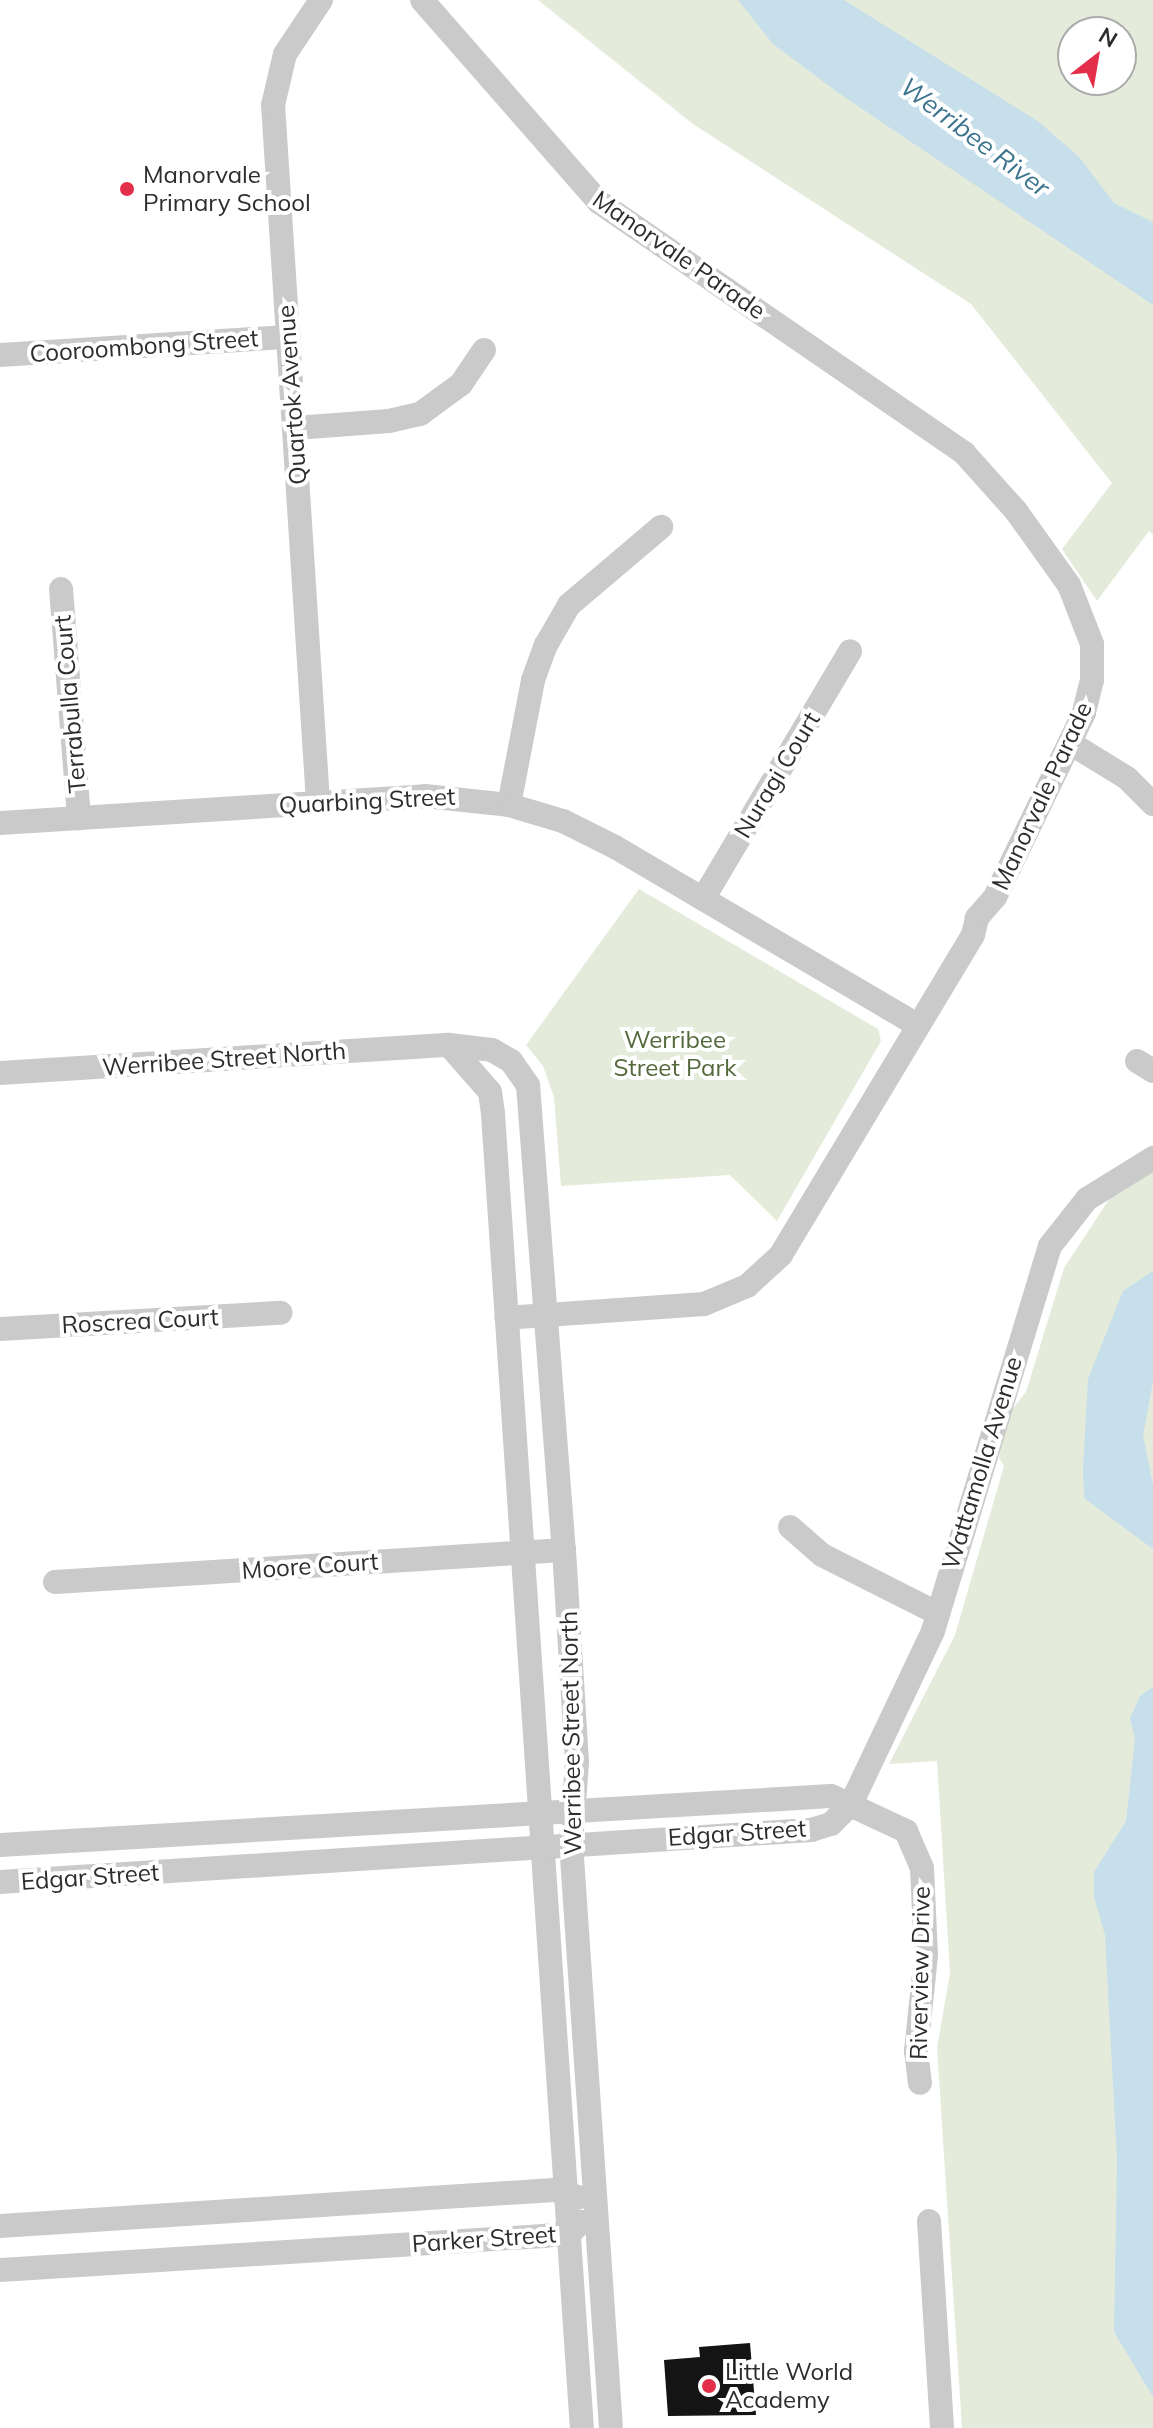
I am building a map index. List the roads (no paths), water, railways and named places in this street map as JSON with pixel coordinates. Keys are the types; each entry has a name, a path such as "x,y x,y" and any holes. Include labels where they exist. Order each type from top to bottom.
{"street":[{"name":"Quartok Avenue","path":"318,802 273,105 285,54 321,0"},
{"name":"Manorvale Parade","path":"422,0 599,202 944,436 1016,511 1074,593 1090,635 1089,695 1070,743 995,897 980,913 973,935 795,1233 764,1273 704,1304 506,1318"},
{"name":"Cooroombong Street","path":"0,355 288,337"},
{"path":"295,428 389,421 420,414 461,384 484,350"},
{"path":"509,805 533,680 546,645 578,596 661,527"},
{"name":"Terrabulla Court","path":"61,589 79,818"},
{"name":"Nuragi Court","path":"703,899 850,651"},
{"path":"1070,743 1127,778 1153,804"},
{"name":"Quarbing Street","path":"0,823 453,796 509,805 586,832 917,1025"},
{"name":"Werribee Street North","path":"449,1045 490,1092 582,2428"},
{"name":"Werribee Street North","path":"0,1073 449,1045 492,1050 511,1061 528,1085 549,1317 564,1550 577,1762 571,1843 611,2428"},
{"name":"Wattamolla Avenue","path":"851,1804 937,1613 1050,1246 1087,1199 1153,1158"},
{"name":"Roscrea Court","path":"0,1329 281,1313"},
{"path":"790,1527 822,1555 937,1613"},
{"name":"Moore Court","path":"55,1582 564,1550"},
{"name":"Edgar Street","path":"0,1845 806,1794 851,1804"},
{"name":"Edgar Street","path":"0,1882 811,1830 831,1824 851,1804"},
{"name":"Riverview Drive","path":"851,1804 906,1831 922,1868 926,1955 916,2051 920,2083"},
{"name":"Parker Street","path":"0,2226 567,2191 596,2206 570,2233 0,2270"},
{"path":"929,2221 942,2428"}],"water":[{"name":"Werribee River","path":"738,0 844,0 1039,122 1080,158 1114,203 1153,222 1153,305 840,94 773,44"},
{"path":"1153,1271 1153,1382 1143,1435 1153,1485 1153,1549 1084,1498 1083,1467 1088,1379 1123,1291"},
{"path":"1153,1687 1153,2397 1114,2332 1117,2161 1105,1935 1094,1897 1094,1872 1126,1821 1135,1739 1130,1718 1140,1696"}],"place":[{"name":"Manorvale Primary School","path":"127,189"},
{"name":"Little World Academy","path":"709,2386"}],"park label":[{"name":"Werribee Street Park","path":"675,1054"}]}
